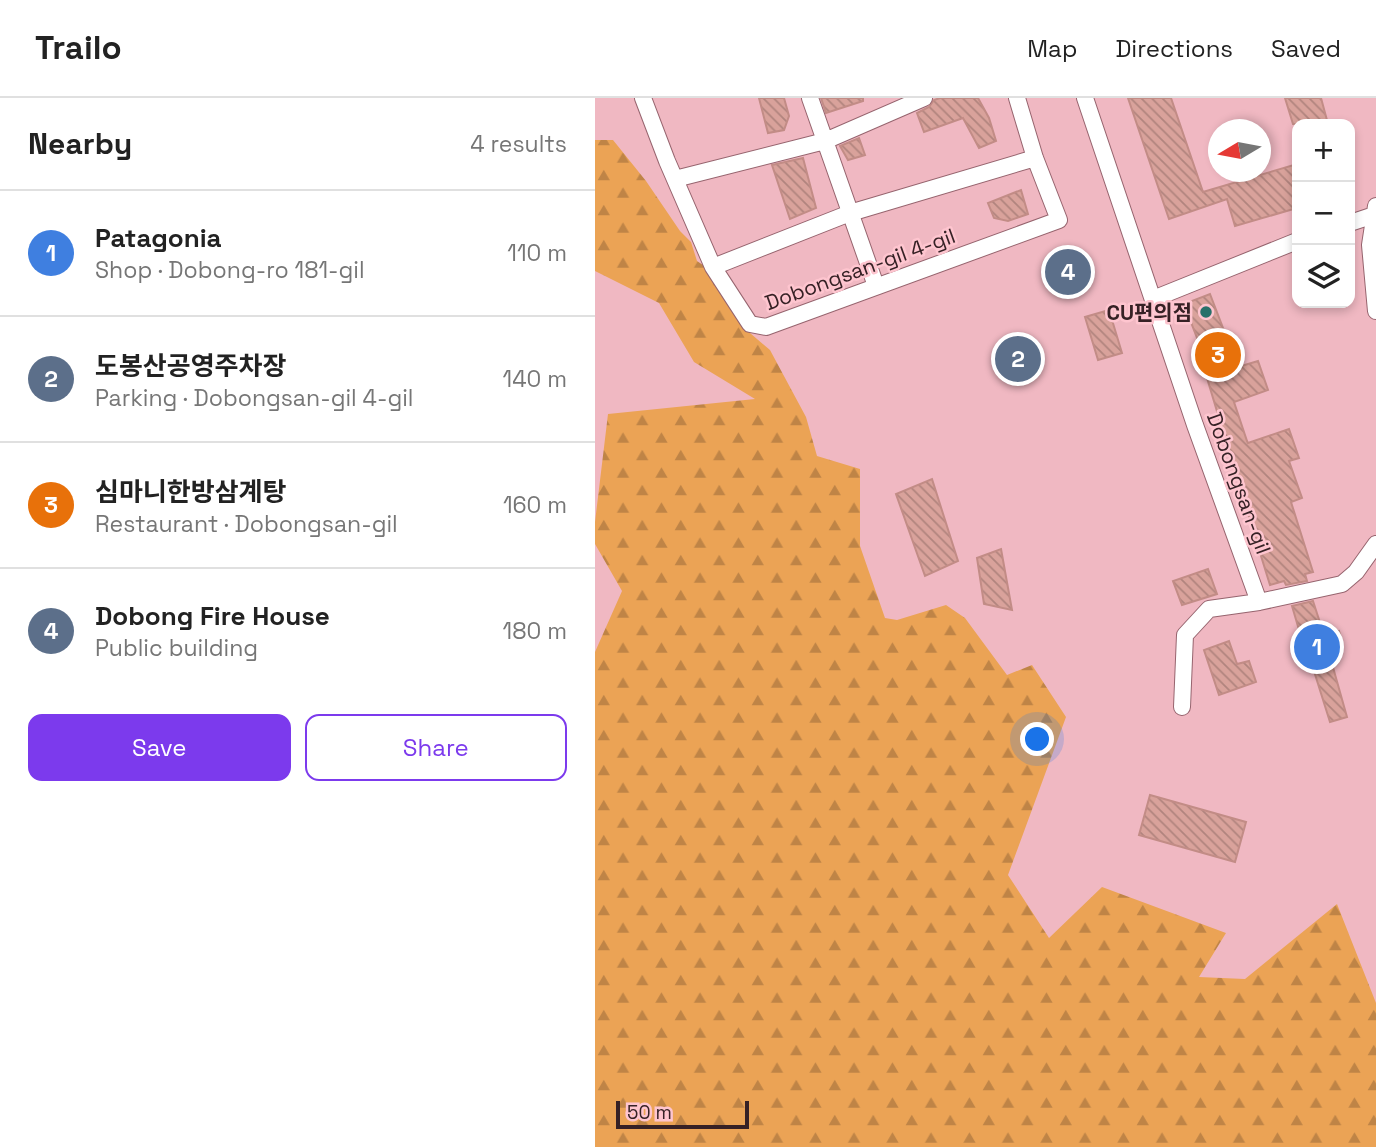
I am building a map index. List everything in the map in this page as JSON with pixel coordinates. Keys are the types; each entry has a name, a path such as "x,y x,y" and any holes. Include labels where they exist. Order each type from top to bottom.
{"street":[{"name":"Dobongsan-gil 4-gil","path":"643,98 713,267 750,324 766,327 1059,220 1035,158 1017,98"},
{"path":"810,98 876,286"},
{"path":"675,178 825,141 924,98"},
{"name":"Dobongsan-gil","path":"1085,98 1195,425 1259,602"},
{"path":"713,267 851,213 1035,158"},
{"path":"1355,220 1375,210"},
{"path":"1375,210 1370,260 1376,311"},
{"path":"1153,299 1292,243"},
{"path":"1182,707 1185,635 1209,609 1259,602 1342,584 1356,572 1376,544"}],"green space":[{"path":"595,140 613,140 691,242 697,261 719,276 750,333 770,350 806,417 817,456 860,469 860,546 885,618 897,620 946,605 965,618 1007,675 1032,665 1066,717 1008,875 1049,938 1102,887 1226,933 1199,977 1245,979 1337,904 1376,1003 1376,1147 595,1147 595,652 622,591 595,544 595,522 608,414 755,399 694,362 659,303 595,271"}],"building":[{"path":"759,98 784,98 789,116 784,130 768,133"},
{"path":"821,98 863,98 863,101 826,113"},
{"path":"940,98 978,98 989,118 996,141 979,148 963,118 924,132 917,113"},
{"path":"1128,98 1171,98 1203,192 1237,182 1271,182 1271,172 1292,165 1292,209 1235,226 1227,199 1169,219"},
{"path":"1285,98 1321,98 1327,119 1292,121"},
{"path":"859,138 865,155 848,160 840,146"},
{"path":"803,158 816,208 790,219 772,165"},
{"path":"1021,190 1028,214 1008,221 994,218 988,203"},
{"path":"1210,294 1238,367 1258,361 1268,390 1234,402 1248,443 1289,429 1299,458 1289,461 1302,498 1291,502 1313,572 1305,574 1307,581 1286,585 1284,581 1270,585 1240,488 1243,487 1207,378 1212,377 1184,304"},
{"path":"1109,310 1122,353 1098,360 1085,317"},
{"path":"932,479 958,561 925,576 896,494"},
{"path":"1001,549 1012,610 984,604 977,558"},
{"path":"1208,569 1217,594 1182,605 1173,581"},
{"path":"1313,601 1324,635 1339,631 1342,642 1327,646 1347,717 1330,722 1308,652 1303,654 1299,641 1302,640 1292,606"},
{"path":"1229,641 1237,664 1249,661 1256,682 1219,695 1204,650"},
{"path":"1150,795 1246,822 1235,862 1139,835"}],"place":[{"name":"Dobong Fire House","path":"1068,272"},
{"name":"CU편의점","path":"1206,312"},
{"name":"심마니한방삼계탕","path":"1218,355"},
{"name":"도봉산공영주차장","path":"1018,359"},
{"name":"Patagonia","path":"1317,647"}]}
